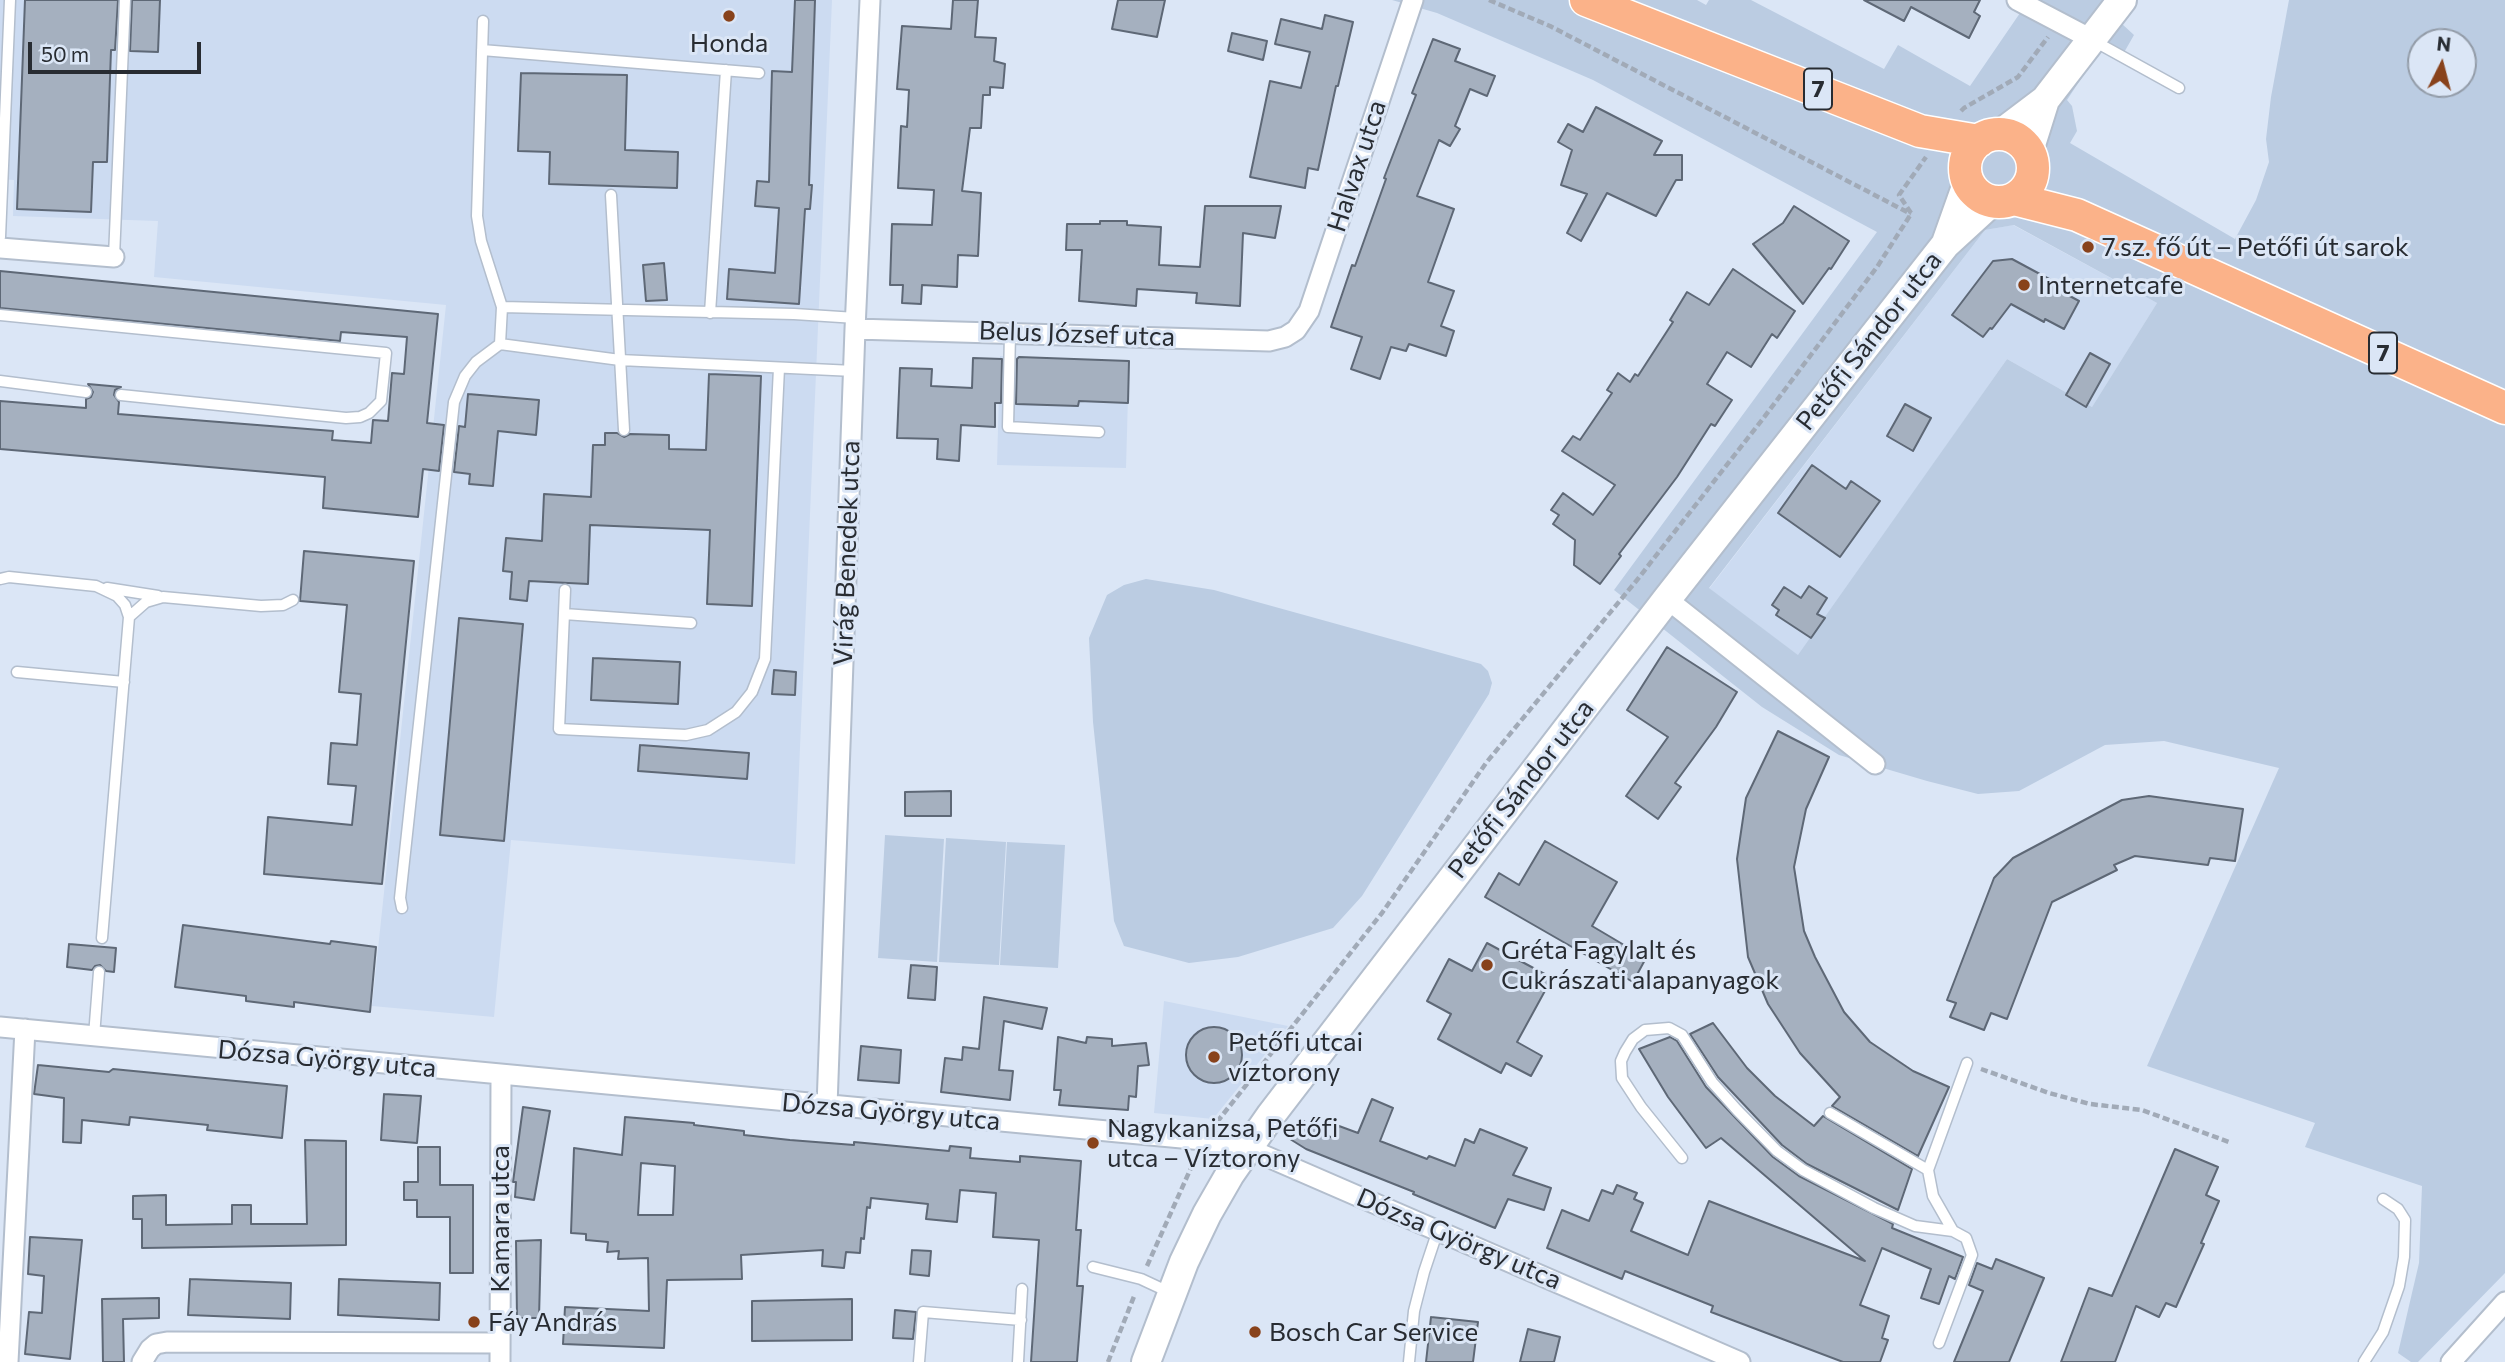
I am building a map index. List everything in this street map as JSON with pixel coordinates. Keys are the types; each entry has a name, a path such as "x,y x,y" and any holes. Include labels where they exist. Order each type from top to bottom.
{"main road":[{"name":"7","path":"1587,0 1933,137 1990,137 2021,142 2031,162 2077,215"},
{"name":"7","path":"1933,137 1966,175 1973,191 1982,198 2077,215 2505,408"},
{"path":"1966,175 1971,149 1990,137"},
{"path":"2003,200 2030,183 2031,162"}],"street":[{"name":"Virág Benedek utca","path":"827,1105 855,323 870,0"},
{"name":"Halvax utca","path":"1296,330 1309,311 1413,0"},
{"path":"2017,0 2093,40"},
{"path":"1990,137 2045,100 2122,0"},
{"path":"2031,162 2045,100"},
{"name":"Petőfi Sándor utca","path":"1945,245 1966,175"},
{"name":"Petőfi Sándor utca","path":"1146,1362 1172,1293 1207,1214 1247,1148 1667,599 1945,245 2003,200"},
{"path":"0,248 114,257"},
{"name":"Belus József utca","path":"855,323 1010,332 1269,341 1285,337 1296,330"},
{"path":"1667,599 1875,764"},
{"name":"Dózsa György utca","path":"0,1027 1203,1140 1247,1148 1740,1362"},
{"path":"8,1362 5,1296 25,1029"},
{"name":"Kamara utca","path":"500,1353 501,1075"},
{"path":"2451,1362 2505,1302"},
{"path":"142,1362 156,1344 167,1342 500,1353"}],"lane":[{"path":"0,237 10,0"},
{"path":"114,257 125,0"},
{"path":"483,21 477,216 481,241 502,307 500,344"},
{"path":"2093,40 2179,88"},
{"path":"482,50 760,73"},
{"path":"710,313 726,70"},
{"path":"611,195 624,430"},
{"path":"502,307 710,313 855,323"},
{"path":"0,315 386,353 381,401 377,407 360,417 346,418 121,395"},
{"path":"1010,332 1008,428 1098,432"},
{"path":"401,908 454,402 465,376 476,362 500,344 620,360 854,371"},
{"path":"565,590 559,729 686,735 698,733 726,720 746,701 758,681 765,659 779,368"},
{"path":"0,382 86,392"},
{"path":"0,579 9,577 96,586 163,597 261,606 293,600"},
{"path":"96,586 117,596 125,605 129,617 102,938"},
{"path":"129,617 146,602 163,597"},
{"path":"564,614 691,622"},
{"path":"17,672 124,682"},
{"path":"94,1036 99,972"},
{"path":"1682,1158 1641,1107 1622,1078 1621,1061 1625,1052 1633,1038 1645,1030 1669,1028 1682,1035 1705,1071 1737,1110 1777,1151 1803,1170 1874,1208 1915,1226 1953,1231 1966,1238 1972,1255 1939,1343"},
{"path":"1953,1231 1933,1196 1928,1170 1967,1063"},
{"path":"1830,1113 1928,1170"},
{"path":"2364,1362 2383,1332 2399,1286 2404,1256 2405,1220 2398,1209 2383,1199"},
{"path":"1409,1362 1414,1311 1438,1230"},
{"path":"1093,1267 1141,1279 1172,1293"},
{"path":"1018,1362 1023,1289"},
{"path":"919,1362 923,1312 1021,1320"}],"path":[{"path":"1489,0 1587,45 1911,214"},
{"path":"1911,214 1899,195 1933,137 1964,107 2018,77 2058,23"},
{"path":"1108,1362 1141,1279 1203,1140 1382,913 1486,763 1637,580 1756,427 1877,267 1911,214"},
{"path":"1967,1063 2011,1081 2090,1104 2143,1110 2229,1142"}],"shaded area":[{"path":"0,0 832,0 795,864 511,840 494,1017 372,1006 446,305 154,277 158,221 13,216 14,180 0,179"},
{"path":"1392,0 1697,0 1706,5 1709,0 1751,0 1884,69 1898,45 1970,86 2020,13 2032,0 2138,0 2121,23 2134,35 2122,56 2100,50 2067,100 2072,106 2077,131 2070,143 2235,239 2256,200 2269,162 2266,139 2271,97 2289,0 2505,0 2505,1273 2418,1362 2411,1362 2398,1353 2419,1263 2422,1186 2305,1147 2315,1123 2147,1066 2279,768 2164,741 2105,745 2019,791 1978,794 1927,781 1839,755 1762,707 1614,590 1877,232 1593,80 1437,13","holes":["2014,225 2157,303 2092,407 2007,359 1798,655 1709,588 1985,230"]},
{"path":"2013,225 2157,303 2092,407 2007,359 1799,656 1709,589 1985,230"},
{"path":"1000,356 1129,361 1126,468 997,465"},
{"path":"1146,579 1214,590 1481,664 1488,671 1492,683 1489,694 1362,896 1333,928 1238,957 1189,963 1124,946 1114,921 1093,722 1089,638 1107,595 1124,585"},
{"path":"885,835 944,839 937,962 878,958"},
{"path":"946,838 1006,842 999,965 939,962"},
{"path":"1007,842 1065,845 1058,968 1000,965"},
{"path":"1164,1001 1288,1026 1213,1119 1154,1113"}],"building":[{"path":"25,0 118,0 115,50 111,50 107,162 93,162 91,212 17,209"},
{"path":"132,0 160,0 158,52 130,51"},
{"path":"795,0 815,0 809,185 812,185 810,209 805,209 799,304 727,299 729,269 775,273 779,208 755,206 757,181 769,182 772,71 792,72"},
{"path":"953,0 978,0 975,37 996,38 994,61 1005,64 1003,88 990,87 990,95 983,95 981,128 970,128 962,191 981,193 978,256 958,255 957,287 922,285 921,304 902,303 903,285 890,285 892,224 932,225 934,190 898,188 901,126 907,127 909,90 897,89 902,26 951,29"},
{"path":"1118,0 1165,0 1157,37 1112,29"},
{"path":"1864,0 1980,0 1974,12 1980,16 1969,38 1911,7 1904,21"},
{"path":"1325,15 1353,22 1318,170 1308,168 1305,188 1250,177 1270,81 1301,88 1310,52 1275,44 1281,19 1322,29"},
{"path":"1232,33 1267,41 1263,60 1228,51"},
{"path":"1433,39 1460,49 1455,61 1495,76 1487,96 1470,89 1455,126 1460,129 1450,146 1439,140 1417,196 1454,209 1428,282 1454,291 1441,326 1454,331 1446,356 1409,344 1406,351 1391,347 1380,379 1351,369 1362,337 1331,327 1416,95 1412,93"},
{"path":"521,73 627,75 625,150 678,152 677,188 549,184 550,152 518,151"},
{"path":"1596,107 1662,141 1654,155 1682,155 1682,180 1676,180 1656,216 1607,193 1581,241 1567,233 1587,194 1561,185 1572,150 1558,142 1568,124 1583,132"},
{"path":"1205,206 1281,206 1275,238 1243,233 1240,306 1196,303 1197,293 1137,289 1136,306 1079,301 1082,250 1066,250 1067,224 1127,221 1127,225 1161,227 1159,265 1200,267"},
{"path":"1794,206 1849,241 1803,304 1753,244 1783,223"},
{"path":"2012,259 2051,280 2068,291 2066,294 2079,301 2064,329 2045,319 2044,322 2011,304 1983,337 1952,315 1993,261"},
{"path":"664,263 667,300 646,301 643,265"},
{"path":"1733,269 1795,311 1777,338 1772,334 1751,367 1727,352 1707,384 1732,400 1715,426 1711,424 1677,477 1619,554 1621,556 1600,584 1574,565 1575,540 1553,524 1559,515 1551,510 1563,493 1593,515 1615,485 1562,451 1573,436 1580,440 1612,393 1607,390 1618,373 1630,382 1635,374 1638,376 1673,322 1670,320 1687,292 1709,305"},
{"path":"0,271 438,314 427,423 444,425 439,471 423,469 418,517 323,508 325,477 0,449 0,401 86,408 86,399 91,397 93,392 88,384 121,387 115,390 114,395 119,402 118,414 333,431 332,440 371,443 373,420 388,421 392,373 404,374 407,337 341,332 340,341 0,308"},
{"path":"2090,353 2110,364 2086,407 2066,395"},
{"path":"1019,357 1129,361 1128,403 1079,401 1078,406 1016,404"},
{"path":"973,358 1002,359 1001,403 995,403 995,427 961,425 959,461 937,459 938,439 897,438 900,368 932,369 931,386 972,388"},
{"path":"709,374 761,376 752,606 707,604 710,530 590,525 588,584 529,581 527,601 510,599 512,572 503,571 506,538 542,541 544,494 591,497 593,445 605,445 605,433 617,433 624,437 630,434 669,435 669,449 706,450"},
{"path":"468,394 539,400 536,435 498,431 493,486 469,484 470,474 454,472 459,426 465,427"},
{"path":"1905,404 1931,418 1913,451 1887,436"},
{"path":"1812,465 1846,489 1851,481 1880,501 1840,557 1778,513"},
{"path":"304,551 414,561 382,884 264,874 268,817 352,825 356,786 328,784 331,743 357,745 361,694 339,692 347,605 300,601"},
{"path":"1809,586 1827,598 1817,614 1825,618 1811,638 1776,615 1779,610 1772,605 1784,587 1801,598"},
{"path":"459,618 523,624 504,841 440,835"},
{"path":"1667,647 1737,692 1716,727 1675,783 1681,787 1658,819 1626,796 1668,737 1627,710"},
{"path":"593,658 680,662 678,704 591,700"},
{"path":"774,670 796,672 795,695 772,694"},
{"path":"1778,731 1829,757 1806,809 1794,867 1804,931 1815,957 1844,1012 1870,1042 1913,1071 1949,1087 1918,1156 1832,1106 1840,1097 1800,1053 1768,1004 1748,957 1737,859 1746,798"},
{"path":"640,745 749,753 747,779 638,771"},
{"path":"951,791 951,816 905,816 905,792"},
{"path":"2149,796 2243,809 2235,861 2210,858 2208,865 2135,856 2114,865 2117,870 2052,902 2007,1019 1991,1013 1984,1030 1950,1017 1956,1003 1947,1000 1994,878 2013,858 2122,800"},
{"path":"1545,841 1617,882 1592,926 1646,958 1633,982 1485,897 1499,873 1519,885"},
{"path":"183,925 330,944 331,941 376,947 370,1012 294,1002 294,1007 246,1001 246,996 175,987"},
{"path":"1487,943 1552,978 1517,1042 1542,1056 1531,1076 1506,1063 1501,1073 1438,1039 1451,1014 1427,1001 1449,959 1472,971"},
{"path":"69,944 116,948 114,972 106,971 100,965 92,970 67,967"},
{"path":"911,965 937,967 935,1000 908,998"},
{"path":"984,997 1047,1008 1042,1029 1004,1021 999,1070 1013,1071 1010,1100 941,1092 945,1058 962,1060 963,1047 979,1049"},
{"path":"1713,1023 1747,1068 1775,1096 1814,1126 1823,1116 1912,1169 1898,1210 1807,1164 1782,1145 1718,1077 1690,1034"},
{"name":"Petőfi utcai víztorony","path":"1214,1027 1225,1029 1234,1035 1240,1044 1240,1066 1234,1075 1225,1081 1214,1083 1203,1081 1194,1075 1188,1066 1186,1055 1188,1044 1194,1035 1203,1029"},
{"path":"1058,1037 1086,1043 1087,1037 1112,1039 1112,1046 1146,1043 1149,1065 1138,1066 1136,1097 1129,1096 1128,1110 1059,1105 1061,1090 1054,1090"},
{"path":"1670,1037 1677,1041 1706,1087 1773,1157 1799,1176 1893,1224 1892,1228 1963,1257 1955,1279 1949,1276 1939,1304 1921,1298 1931,1269 1882,1248 1860,1305 1889,1316 1882,1338 1888,1340 1880,1362 1843,1362 1711,1312 1713,1306 1625,1271 1622,1279 1547,1248 1562,1210 1589,1221 1602,1190 1613,1194 1617,1185 1637,1193 1634,1199 1643,1203 1631,1231 1688,1255 1709,1201 1865,1261 1721,1138 1706,1148 1668,1097 1639,1049"},
{"path":"861,1046 901,1050 899,1083 858,1080"},
{"path":"38,1065 109,1072 113,1069 287,1086 282,1138 207,1130 208,1125 130,1117 129,1125 82,1120 81,1143 63,1142 64,1098 34,1094"},
{"path":"384,1094 421,1096 417,1143 381,1140"},
{"path":"1372,1099 1393,1108 1380,1141 1427,1159 1429,1156 1455,1166 1465,1139 1474,1143 1480,1129 1527,1148 1513,1175 1551,1188 1544,1210 1508,1199 1495,1228 1306,1149 1290,1139 1302,1120 1334,1139 1339,1126 1358,1133"},
{"path":"523,1107 550,1111 534,1200 515,1197 516,1182 513,1182"},
{"path":"625,1117 694,1123 744,1131 744,1135 790,1140 854,1145 854,1142 949,1151 950,1146 971,1148 970,1158 1020,1162 1020,1156 1081,1161 1076,1230 1081,1230 1077,1286 1083,1286 1077,1362 1031,1362 1039,1240 993,1237 996,1193 960,1190 957,1222 926,1219 928,1204 871,1198 870,1208 867,1207 860,1253 846,1252 844,1268 822,1266 823,1250 741,1255 742,1279 667,1280 664,1348 563,1344 565,1307 649,1311 648,1258 618,1259 619,1251 607,1252 608,1242 586,1240 586,1234 571,1233 574,1148 622,1155","holes":["641,1163 675,1166 673,1215 638,1215"]},
{"path":"305,1140 346,1141 346,1245 142,1248 142,1219 133,1219 133,1196 166,1195 166,1225 232,1224 232,1205 251,1205 251,1224 307,1224"},
{"path":"418,1147 440,1147 440,1185 473,1185 473,1273 450,1273 450,1217 417,1217 417,1200 404,1200 404,1182 418,1182"},
{"path":"2175,1149 2218,1167 2206,1195 2219,1201 2201,1243 2204,1244 2176,1307 2166,1303 2159,1317 2136,1306 2115,1362 2061,1362 2089,1288 2112,1296"},
{"path":"30,1237 82,1240 70,1359 25,1354 29,1312 42,1313 44,1276 28,1274"},
{"path":"541,1240 539,1318 517,1318 516,1241"},
{"path":"912,1250 931,1251 929,1276 910,1274"},
{"path":"1996,1259 2044,1278 2009,1362 1954,1362 1983,1291 1969,1285 1977,1263 1992,1269"},
{"path":"190,1279 291,1283 290,1319 188,1315"},
{"path":"339,1279 440,1283 439,1320 338,1315"},
{"path":"159,1298 159,1318 123,1319 124,1362 103,1362 102,1299"},
{"path":"852,1299 852,1340 752,1341 752,1301"},
{"path":"895,1310 916,1312 913,1339 893,1338"},
{"path":"1431,1317 1478,1322 1473,1362 1426,1362"},
{"path":"1528,1329 1560,1337 1554,1362 1520,1362"}],"place":[{"name":"Honda","path":"729,16"},
{"name":"7.sz. fő út – Petőfi út sarok","path":"2088,247"},
{"name":"Internetcafe","path":"2024,285"},
{"name":"Gréta Fagylalt és Cukrászati alapanyagok","path":"1487,965"},
{"name":"Petőfi utcai víztorony","path":"1214,1057"},
{"name":"Nagykanizsa, Petőfi utca – Víztorony","path":"1093,1143"},
{"name":"Fáy András","path":"474,1322"},
{"name":"Bosch Car Service","path":"1255,1332"}]}
